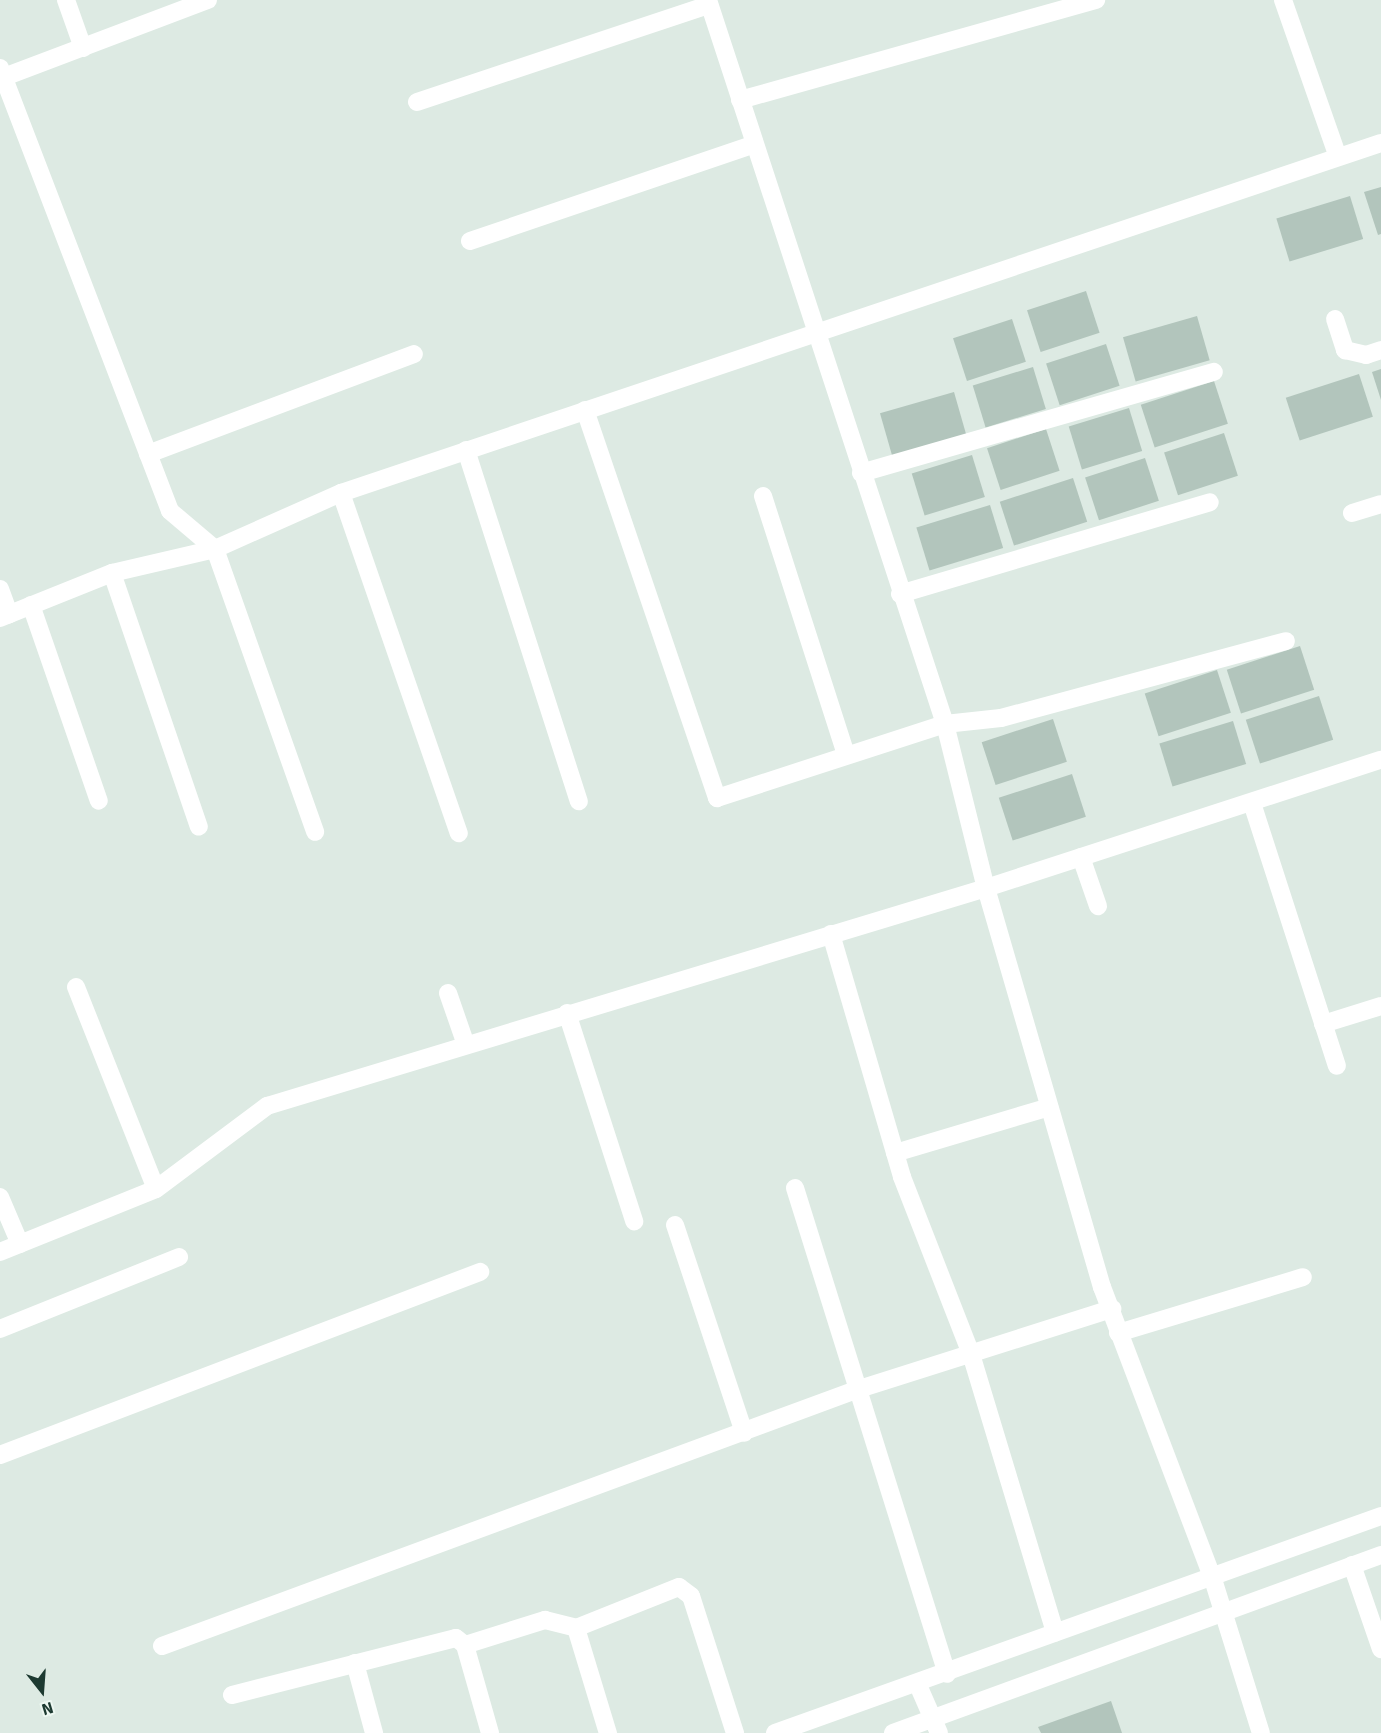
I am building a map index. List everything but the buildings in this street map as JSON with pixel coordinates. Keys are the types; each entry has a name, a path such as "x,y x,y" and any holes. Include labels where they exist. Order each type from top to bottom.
{"street":[{"path":"66,0 83,48"},
{"path":"208,0 83,48 2,73 170,511 215,549 315,832"},
{"path":"740,100 1096,0"},
{"path":"1283,0 1338,157"},
{"path":"417,102 708,3 740,100 752,145 816,330 900,594 945,724 986,888 1049,1107 1118,1333 1212,1576 1261,1733"},
{"path":"0,589 4,616 112,573 215,549 341,493 816,330 1381,143"},
{"path":"470,242 752,145"},
{"path":"1335,319 1345,350 1366,355 1381,350"},
{"path":"148,454 414,354"},
{"path":"861,473 1214,372"},
{"path":"585,410 717,798 846,754 945,724 1000,717 1286,640"},
{"path":"466,450 579,801"},
{"path":"341,493 459,833"},
{"path":"763,496 846,754"},
{"path":"900,594 1210,502"},
{"path":"1352,513 1381,504"},
{"path":"112,573 199,827"},
{"path":"31,605 99,801"},
{"path":"0,1252 156,1189 267,1106 465,1042 986,888 1381,760"},
{"path":"1252,803 1336,1066"},
{"path":"1081,857 1098,906"},
{"path":"831,934 895,1154 971,1354 1055,1633"},
{"path":"76,987 156,1189"},
{"path":"448,993 465,1042"},
{"path":"1323,1024 1381,1006"},
{"path":"567,1013 634,1221"},
{"path":"895,1154 1049,1107"},
{"path":"795,1188 856,1390 947,1674"},
{"path":"0,1197 20,1244"},
{"path":"675,1225 744,1432"},
{"path":"0,1329 179,1257"},
{"path":"0,1455 480,1272"},
{"path":"1118,1333 1303,1277"},
{"path":"162,1646 856,1390 1112,1309"},
{"path":"775,1733 918,1685 1055,1633 1381,1516"},
{"path":"893,1733 936,1726 1223,1613 1381,1555"},
{"path":"1352,1565 1381,1649"},
{"path":"465,1645 545,1620 576,1628 679,1587 688,1589 735,1733"},
{"path":"576,1628 608,1733"},
{"path":"232,1695 456,1638 465,1645 490,1733"},
{"path":"356,1664 374,1733"},
{"path":"918,1685 936,1726"}]}
